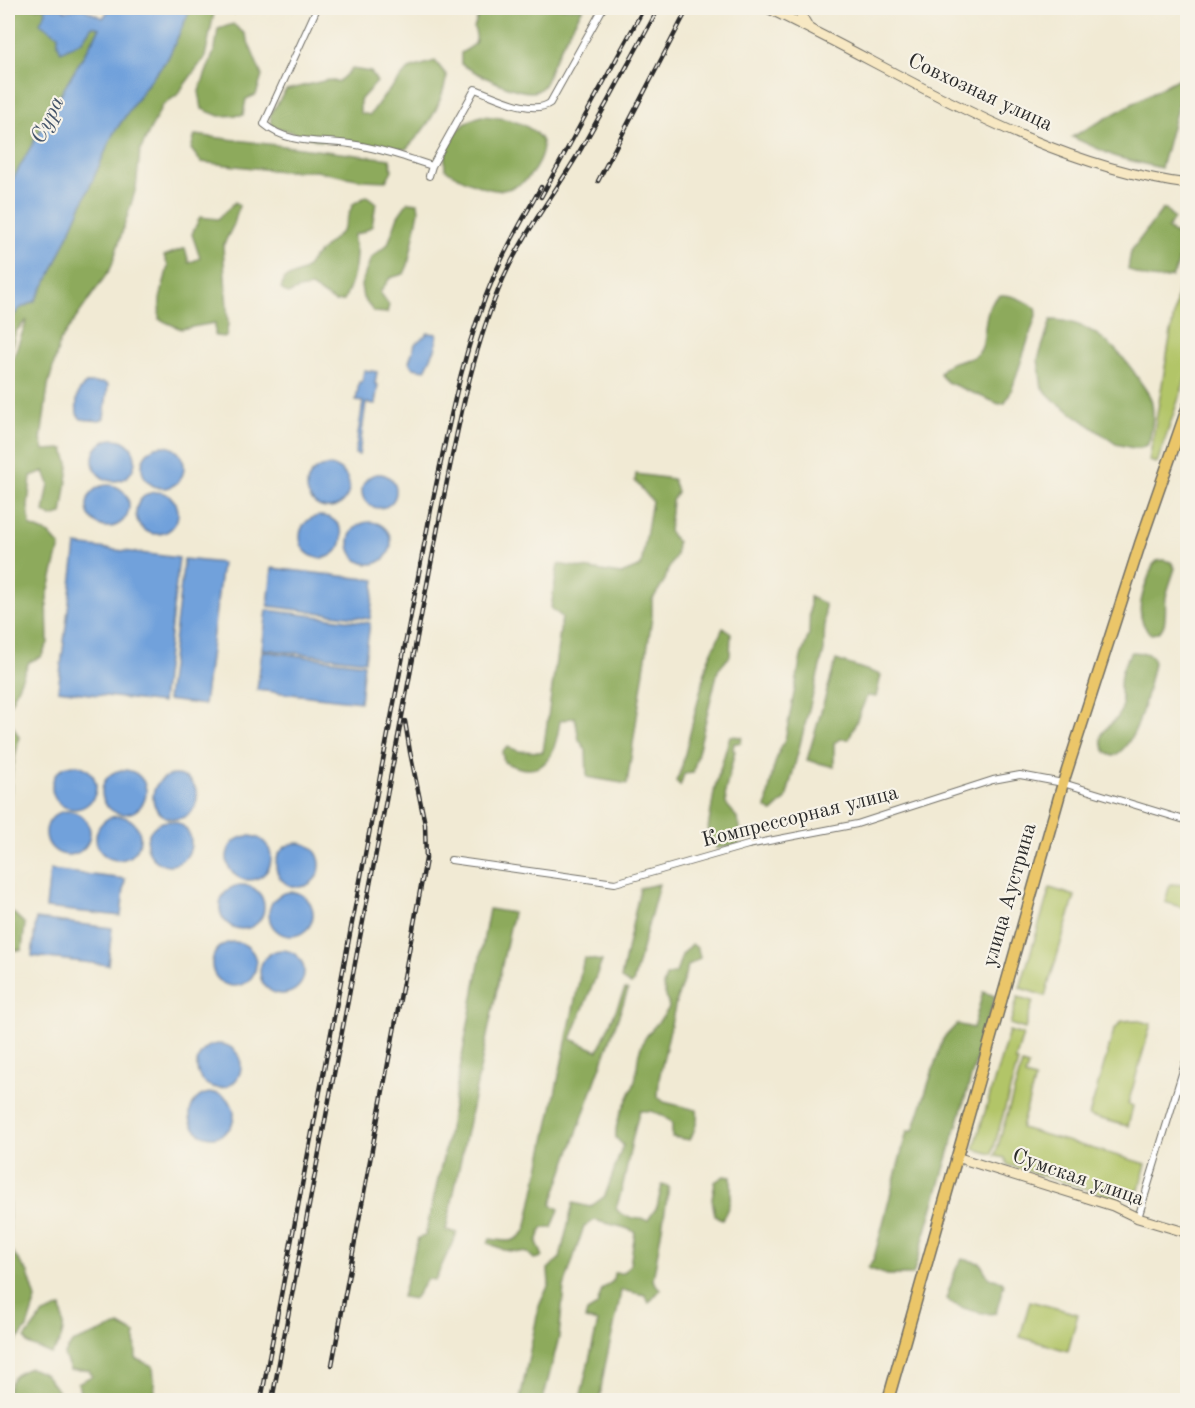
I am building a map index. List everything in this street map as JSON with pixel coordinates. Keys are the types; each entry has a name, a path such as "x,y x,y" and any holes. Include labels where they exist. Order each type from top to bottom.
{"main road":[{"name":"Совхозная улица","path":"767,8 981,117 1065,152 1128,174 1188,184"},
{"path":"797,8 809,28"},
{"name":"улица Аустрина","path":"888,1401 1062,783 1188,406"},
{"name":"Сумская улица","path":"956,1157 1113,1206 1138,1218 1188,1233"}],"street":[{"path":"317,8 264,124 271,130 301,141 351,144 432,166"},
{"path":"429,176 432,166 475,89 528,108 544,108 550,103 603,8"},
{"name":"Компрессорная улица","path":"451,860 615,883 748,845 857,824 993,780 1020,776 1062,783 1188,821"},
{"path":"1138,1218 1188,1054"}],"green space":[{"path":"8,8 45,8 59,35 58,44 82,41 92,25 100,28 8,188"},
{"path":"191,8 215,8 205,57 177,95 162,106 140,151 136,188 111,268 60,341 48,386 41,440 44,450 64,449 69,467 62,514 51,517 44,512 49,484 44,471 31,476 28,506 30,526 49,534 60,546 47,597 48,643 41,657 29,662 8,709 8,372 27,320 16,331 8,359 8,323 19,309 35,301 52,272 113,134 168,58"},
{"path":"500,8 583,8 557,54 545,83 539,90 532,92 511,88 488,79 461,64 461,53 475,44 474,28 479,14 493,13"},
{"path":"233,24 245,34 262,76 256,95 246,99 243,115 219,116 202,109 199,91 215,49 218,29"},
{"path":"435,61 447,76 441,98 427,124 406,149 353,142 320,141 272,126 270,115 286,90 328,80 338,82 352,69 371,72 377,82 360,100 360,113 370,115 382,98 409,69"},
{"path":"1186,74 1161,168 1116,157 1072,137"},
{"path":"481,116 521,124 535,132 540,138 543,149 539,162 527,179 520,184 503,190 490,189 469,182 445,169 446,152 453,136 465,124"},
{"path":"195,135 390,159 392,170 386,181 362,180 316,171 280,171 201,162 191,149"},
{"path":"367,196 376,203 372,226 354,235 355,266 344,301 335,302 311,287 288,294 281,289 284,279 305,270 314,257 342,231 353,204"},
{"path":"235,202 239,206 234,224 223,246 228,324 226,337 215,336 215,323 181,329 159,319 160,299 168,266 164,256 185,248 189,263 200,258 192,234 200,217 218,219"},
{"path":"408,202 418,203 419,211 408,265 404,274 390,278 380,292 389,305 387,313 374,312 363,298 361,285 371,258 388,244 398,216"},
{"path":"1166,209 1174,219 1167,229 1178,235 1179,240 1180,257 1177,268 1172,277 1154,279 1138,275 1128,269 1131,251 1162,210"},
{"path":"1187,238 1187,374 1157,463 1149,461"},
{"path":"1001,295 1024,301 1036,308 1037,313 1012,389 1005,403 999,404 947,382 940,373 949,364 971,358 980,351 990,306"},
{"path":"1051,320 1066,321 1092,331 1125,360 1151,400 1153,419 1148,444 1141,448 1133,448 1116,444 1055,401 1042,388 1038,359"},
{"path":"636,474 673,479 677,492 672,501 669,532 677,542 676,555 665,580 652,600 652,617 627,784 587,777 586,750 579,740 575,717 560,721 551,755 538,767 529,769 504,762 502,752 508,747 519,751 543,752 562,617 551,608 558,564 621,574 641,566 652,501 635,481"},
{"path":"1163,560 1171,562 1175,568 1166,597 1164,626 1157,633 1151,634 1141,619 1141,601 1153,565"},
{"path":"810,597 825,604 824,651 786,799 772,812 766,808 769,790 775,764 785,740 801,657 809,634"},
{"path":"723,628 731,633 730,656 718,670 693,773 684,774 680,786 676,781 681,770 708,660"},
{"path":"1132,652 1152,656 1154,663 1136,728 1122,750 1113,756 1105,750 1101,739 1102,734 1120,713 1121,676"},
{"path":"836,660 881,675 876,697 867,696 849,739 840,739 834,743 834,767 807,760"},
{"path":"8,716 19,737 12,773 8,823"},
{"path":"730,736 742,737 741,743 734,743 733,750 735,751 725,792 726,804 738,822 741,833 739,844 717,849 707,835 715,787"},
{"path":"659,884 631,985 621,979 640,888"},
{"path":"1170,884 1187,885 1187,909 1165,902"},
{"path":"1050,888 1075,896 1045,996 1020,988"},
{"path":"8,908 25,924 22,950 8,950"},
{"path":"489,909 513,913 446,1230 457,1233 435,1280 427,1279 414,1299 402,1297 418,1238 425,1236 446,1145"},
{"path":"692,944 698,949 700,958 688,966 676,1002 659,1079 658,1097 664,1102 697,1110 696,1125 690,1140 672,1137 672,1123 653,1112 640,1111 616,1208 626,1216 648,1220 657,1207 662,1185 669,1187 653,1280 660,1290 649,1303 645,1295 621,1290 600,1398 607,1400 580,1399 598,1322 585,1319 587,1312 597,1306 602,1289 613,1281 614,1273 624,1273 630,1265 635,1232 595,1220 584,1226 564,1287 559,1337 543,1400 520,1400 539,1306 549,1284 548,1269 560,1258 573,1203 590,1207 605,1196 623,1145 616,1138 617,1123 635,1081 641,1046 669,1007 663,986 666,976 676,973 682,955"},
{"path":"584,958 602,961 571,1039 598,1051 625,989 628,990 551,1205 559,1209 552,1228 542,1228 537,1242 543,1257 534,1259 528,1253 504,1250 488,1243 490,1239 514,1240 526,1230"},
{"path":"983,992 995,996 913,1275 887,1275 868,1268 874,1258 907,1131 913,1131 943,1039 957,1024 973,1028"},
{"path":"1018,997 1033,1001 1025,1029 1010,1024"},
{"path":"1136,1020 1151,1024 1128,1104 1133,1106 1128,1126 1089,1116 1114,1030 1122,1021"},
{"path":"1009,1031 1023,1035 1015,1061 1018,1062 992,1154 974,1149"},
{"path":"1022,1064 1028,1066 1025,1076 1035,1079 1021,1128 1146,1164 1139,1190 1116,1198 1008,1165 1005,1158 995,1156"},
{"path":"8,1164 10,1249 28,1273 36,1299 27,1328 8,1352"},
{"path":"724,1176 731,1177 731,1188 729,1204 722,1219 715,1216 712,1199 715,1182"},
{"path":"962,1259 980,1263 989,1278 1002,1281 1004,1284 996,1313 970,1310 946,1299 957,1266"},
{"path":"1030,1301 1078,1314 1068,1351 1020,1337"},
{"path":"61,1307 63,1332 56,1349 51,1354 28,1344 25,1338 43,1314"},
{"path":"119,1325 135,1334 136,1359 153,1366 155,1394 139,1401 129,1402 81,1398 78,1383 92,1376 89,1370 70,1370 64,1355 72,1343"},
{"path":"30,1368 45,1374 61,1395 58,1400 8,1394 14,1377"}],"water":[{"name":"Сура","path":"45,8 63,8 65,11 82,8 103,18 110,8 191,8 168,58 113,134 52,272 35,301 19,309 8,323 8,188 100,28 92,26 82,41 61,52 58,35 40,23 46,12"},
{"path":"428,333 437,334 436,347 425,370 413,368 409,362 415,344"},
{"path":"364,370 377,372 375,384 378,385 375,404 366,403 359,455 355,454 363,402 356,401 359,382 362,382"},
{"path":"88,383 108,385 104,418 100,421 81,419 77,414 79,392"},
{"path":"114,439 122,440 129,445 134,452 134,468 129,475 122,480 114,481 106,480 99,475 94,468 93,460 94,452 99,445 106,440"},
{"path":"163,446 171,447 178,452 183,459 183,475 178,482 171,487 163,488 155,487 148,482 143,475 142,467 143,459 148,452 155,447"},
{"path":"328,466 336,467 343,472 348,479 348,495 343,502 336,507 328,508 320,507 313,502 308,495 307,487 308,479 313,472 320,467"},
{"path":"379,474 391,479 396,491 391,503 379,508 367,503 362,491 367,479"},
{"path":"108,485 116,486 123,491 128,498 128,514 123,521 116,526 108,527 100,526 93,521 88,514 87,506 88,498 93,491 100,486"},
{"path":"157,492 165,493 172,498 177,505 177,521 172,528 165,533 157,534 149,533 142,528 137,521 136,513 137,505 142,498 149,493"},
{"path":"321,516 329,517 336,522 341,529 341,545 336,552 329,557 321,558 313,557 306,552 301,545 300,537 301,529 306,522 313,517"},
{"path":"370,522 378,523 385,528 390,535 390,551 385,558 378,563 370,564 362,563 355,558 350,551 349,543 350,535 355,528 362,523"},
{"path":"76,545 179,558 162,703 58,690"},
{"path":"184,559 222,563 204,705 167,700"},
{"path":"272,568 375,580 370,619 268,606"},
{"path":"267,610 370,623 365,661 262,649"},
{"path":"262,651 364,664 360,702 257,690"},
{"path":"74,765 89,772 96,787 89,802 74,809 59,802 52,787 59,772"},
{"path":"124,770 139,777 146,792 139,807 124,814 109,807 102,792 109,777"},
{"path":"175,775 190,782 197,797 190,812 175,819 160,812 153,797 160,782"},
{"path":"68,811 83,818 90,833 83,848 68,855 53,848 46,833 53,818"},
{"path":"118,816 133,823 140,838 133,853 118,860 103,853 96,838 103,823"},
{"path":"169,821 184,828 191,843 184,858 169,865 154,858 147,843 154,828"},
{"path":"249,836 264,843 271,858 264,873 249,880 234,873 227,858 234,843"},
{"path":"298,843 313,850 320,865 313,880 298,887 283,880 276,865 283,850"},
{"path":"50,870 125,879 121,916 46,908"},
{"path":"242,885 257,892 264,907 257,922 242,929 227,922 220,907 227,892"},
{"path":"291,892 306,899 313,914 306,929 291,936 276,929 269,914 276,899"},
{"path":"36,919 112,928 108,965 32,956"},
{"path":"234,942 249,949 256,964 249,979 234,986 219,979 212,964 219,949"},
{"path":"282,950 297,957 304,972 297,987 282,994 267,987 260,972 267,957"},
{"path":"219,1044 234,1051 241,1066 234,1081 219,1088 204,1081 197,1066 204,1051"},
{"path":"212,1093 227,1100 234,1115 227,1130 212,1137 197,1130 190,1115 197,1100"}],"railway":[{"path":"541,197 644,8"},
{"path":"272,1400 441,511 459,423 482,335 511,262 599,118 659,8"},
{"path":"598,181 688,8"},
{"path":"261,1400 431,509 450,420 464,361 483,304 505,253 541,187"},
{"path":"332,1365 426,859 425,824 405,721"}]}
